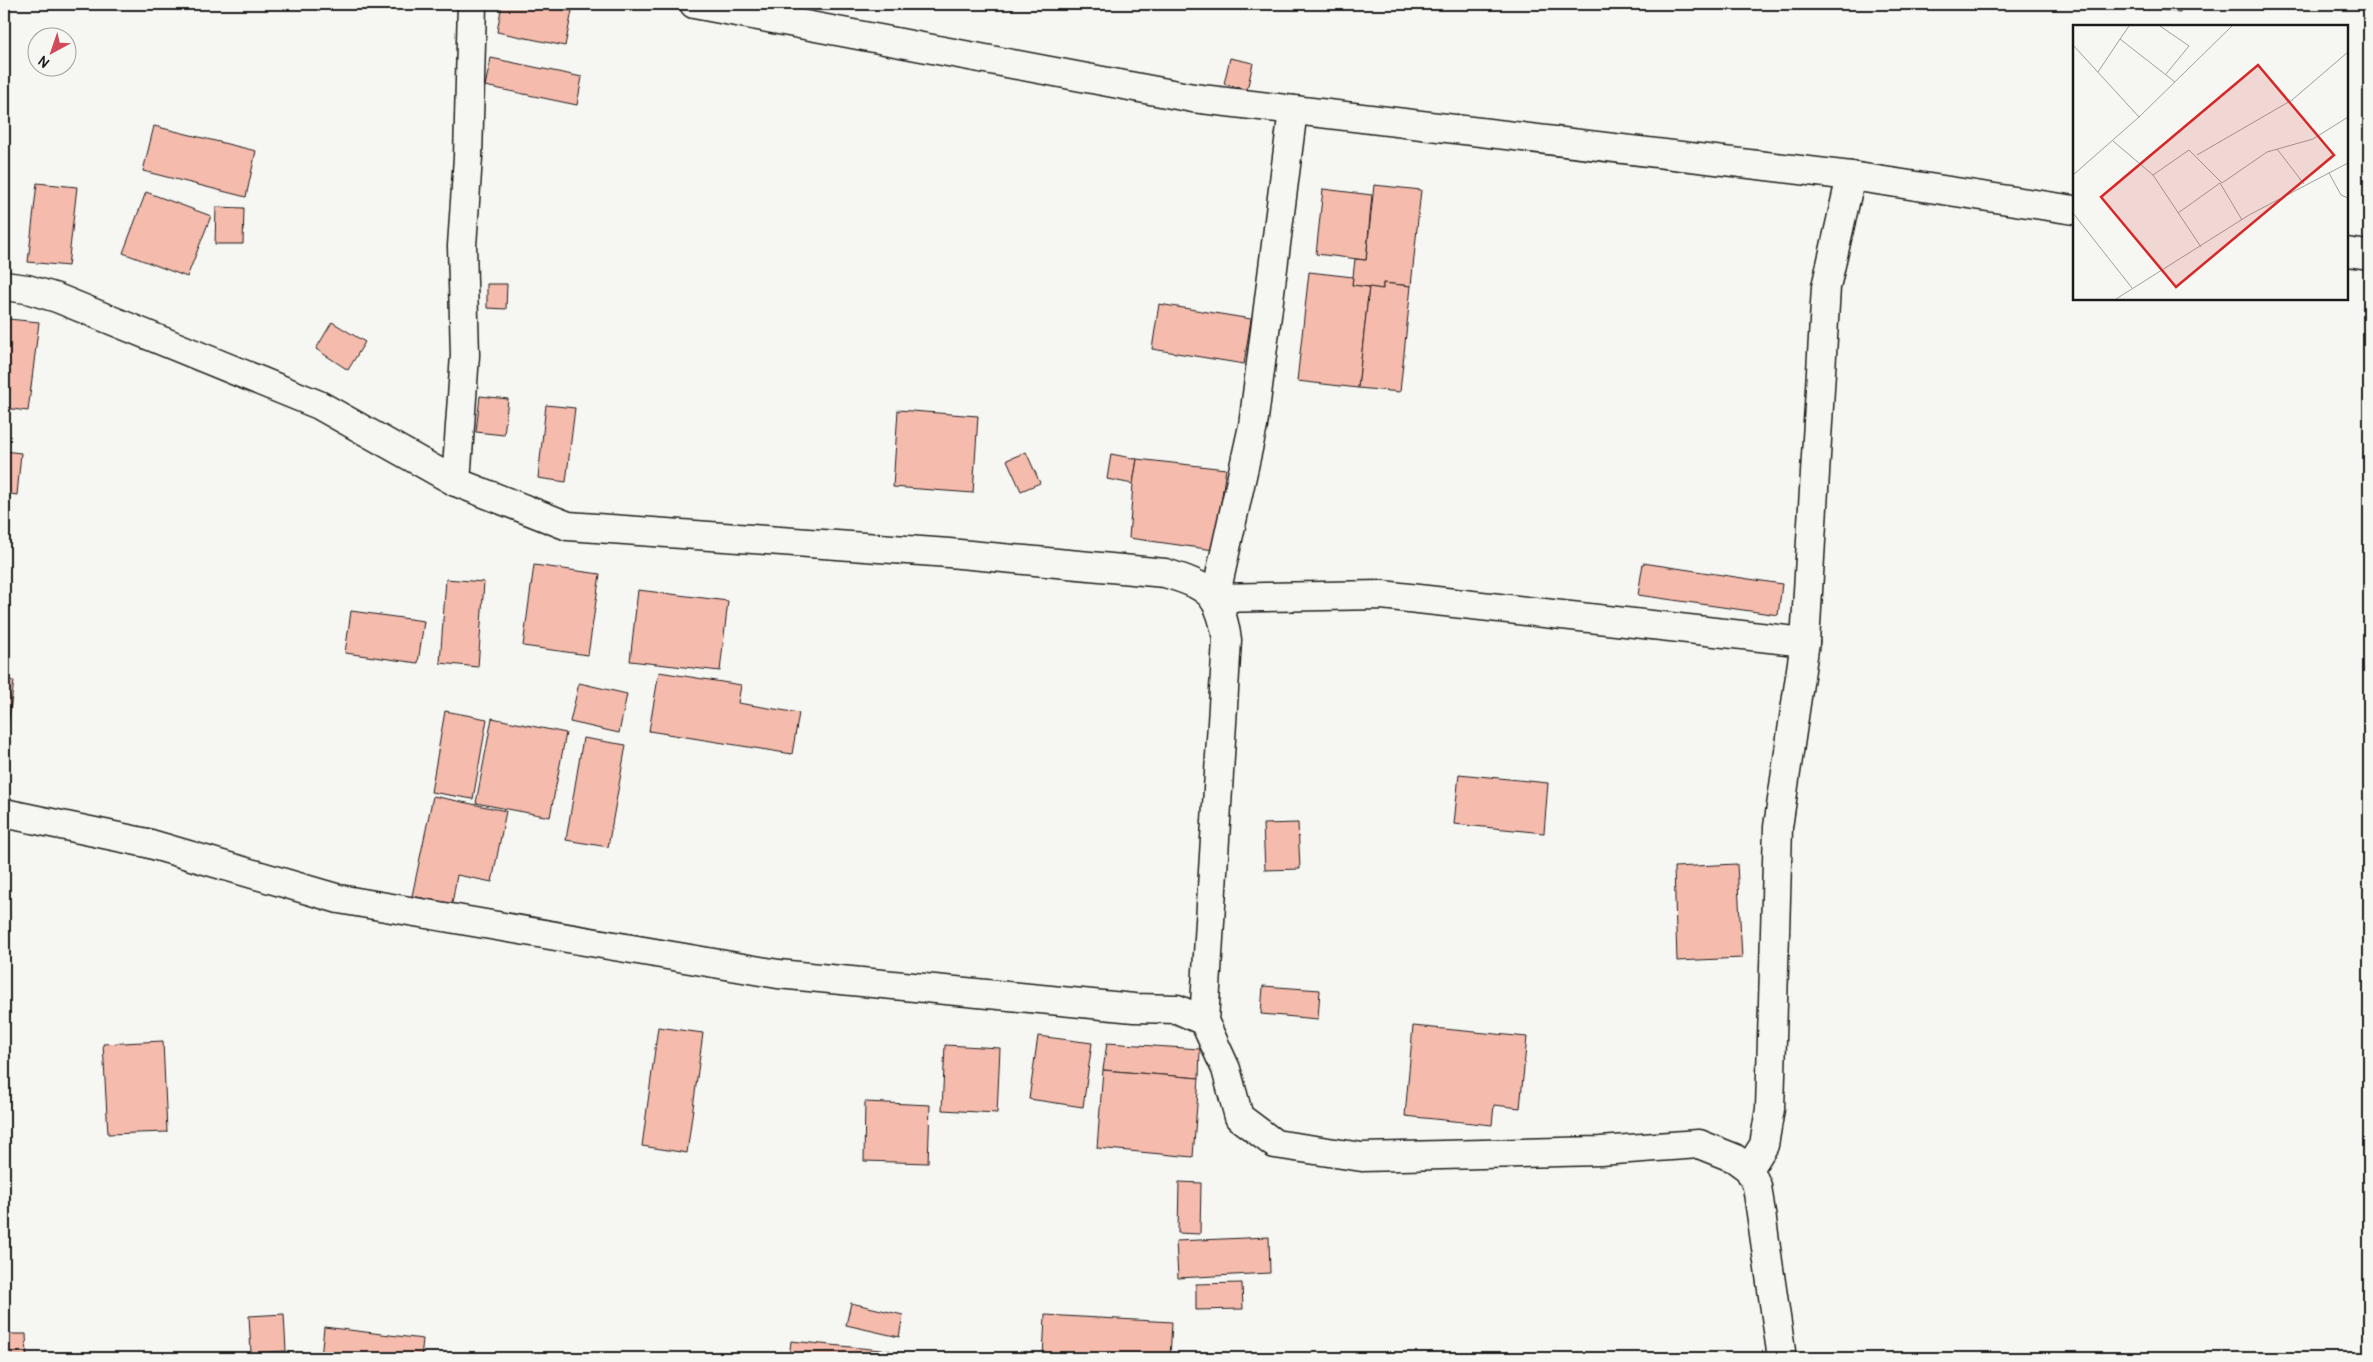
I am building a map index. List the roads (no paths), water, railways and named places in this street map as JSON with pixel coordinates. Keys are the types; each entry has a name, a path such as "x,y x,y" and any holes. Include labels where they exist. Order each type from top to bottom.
{"street":[{"path":"456,482 465,354 462,246 468,157 472,4"},
{"path":"694,4 1193,98 1851,176 2073,210"},
{"path":"1214,598 1253,426 1293,110"},
{"path":"1749,1169 1764,1145 1770,1109 1778,827 1805,642 1826,287 1851,176"},
{"path":"2348,252 2369,256"},
{"path":"4,286 27,289 57,298 319,405 456,482 568,526 949,553 1165,573 1195,582 1214,598 1224,618 1226,640 1204,1021 1226,1069 1239,1117 1274,1144 1362,1157 1600,1151 1699,1144 1734,1158 1749,1169 1757,1186 1782,1358"},
{"path":"1214,598 1382,594 1805,642"},
{"path":"4,813 147,843 349,901 778,974 1134,1008 1177,1009 1204,1021"}]}
